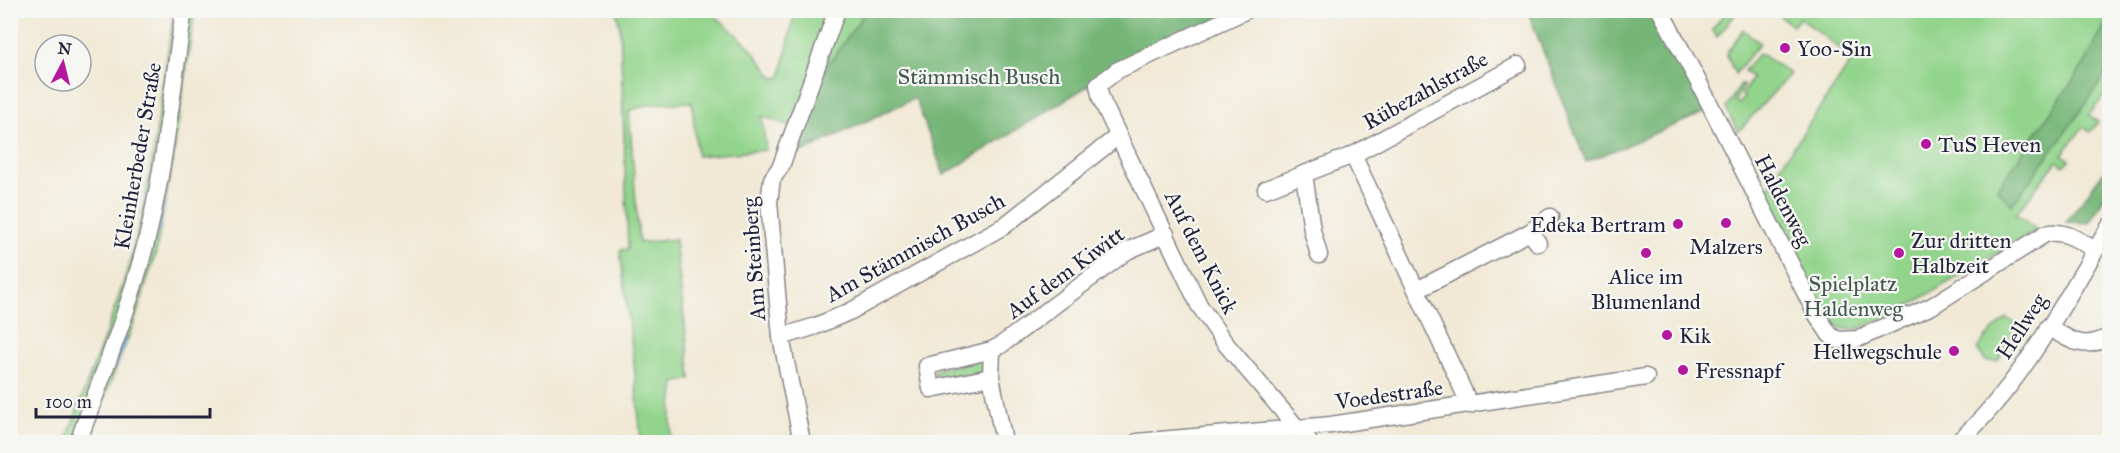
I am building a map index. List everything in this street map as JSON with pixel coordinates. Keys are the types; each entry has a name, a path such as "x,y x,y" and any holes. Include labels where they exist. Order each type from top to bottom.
{"street":[{"name":"Kleinherbeder Straße","path":"78,442 122,325 149,230 184,10"},
{"name":"Am Steinberg","path":"802,442 781,337 769,202 772,179 781,166 837,10"},
{"name":"Auf dem Knick","path":"1246,10 1118,70 1098,85 1101,99 1118,136 1199,304 1225,344 1310,442"},
{"name":"Haldenweg","path":"1660,10 1705,93 1815,312 1830,335 1838,340 1857,339 1932,306 2045,234 2056,231 2071,236 2095,250"},
{"name":"Rübezahlstraße","path":"1266,189 1353,155 1518,65"},
{"name":"Am Stämmisch Busch","path":"781,337 816,326 850,310 1005,226 1118,136"},
{"name":"Rübezahlstraße","path":"1353,155 1470,405"},
{"path":"1304,174 1312,230 1319,255"},
{"path":"1417,290 1534,238 1550,217"},
{"name":"Hellweg","path":"1958,442 1996,405 2048,327 2109,226"},
{"name":"Auf dem Kiwitt","path":"992,377 931,389 927,366 992,350 1127,251 1166,234"},
{"path":"2048,327 2066,338 2086,344 2096,344 2109,336"},
{"path":"992,350 992,377 1004,442"},
{"name":"Voedestraße","path":"1137,442 1331,425 1646,377"}],"green space":[{"path":"1531,10 1654,11 1706,112 1586,162 1528,12"},
{"path":"1728,10 1738,11 1717,37 1712,29"},
{"path":"174,11 195,11 173,159 156,252 134,323 87,442 66,442 115,309 132,255 145,200"},
{"path":"616,11 710,11 749,46 774,78 781,77 795,11 866,11 819,79 799,129 762,116 766,150 697,156 692,102 650,104 629,111 639,243 675,239 691,379 675,383 671,442 641,442 620,250 628,249 620,27"},
{"name":"Stämmisch Busch","path":"866,11 1242,11 1112,71 944,175 915,98 789,158 818,79"},
{"name":"TuS Heven","path":"1780,11 2109,11 2109,91 2089,115 2098,122 2090,132 2083,127 2062,155 2069,160 2064,166 2057,161 2016,214 2037,230 1895,314 1853,330 1840,328 1824,312 1765,194 1786,158 1853,59 1800,18 1793,26 1777,14"},
{"path":"2104,11 2109,11 2109,69 2012,205 1997,189 2085,63 2107,21"},
{"path":"1743,30 1760,43 1735,74 1726,53"},
{"path":"1759,53 1790,74 1738,132 1726,108 1741,84 1744,85 1735,101 1739,104 1744,97 1742,95 1752,78 1744,71"},
{"path":"2109,165 2109,190 2089,223 2066,222"},
{"path":"2007,318 2021,328 1997,361 1986,361 1977,349 1986,337"},
{"path":"983,359 986,371 938,383 934,370"}],"waterway":[{"path":"158,229 163,201"},
{"path":"115,367 125,340"}],"place":[{"name":"Yoo-Sin","path":"1785,48"},
{"name":"TuS Heven","path":"1926,144"},
{"name":"Malzers","path":"1726,223"},
{"name":"Edeka Bertram","path":"1678,224"},
{"name":"Alice im Blumenland","path":"1646,253"},
{"name":"Zur dritten Halbzeit","path":"1899,253"},
{"name":"Kik","path":"1667,335"},
{"name":"Hellwegschule","path":"1954,351"},
{"name":"Fressnapf","path":"1683,370"}],"park label":[{"name":"Spielplatz Haldenweg","path":"1853,296"}]}
